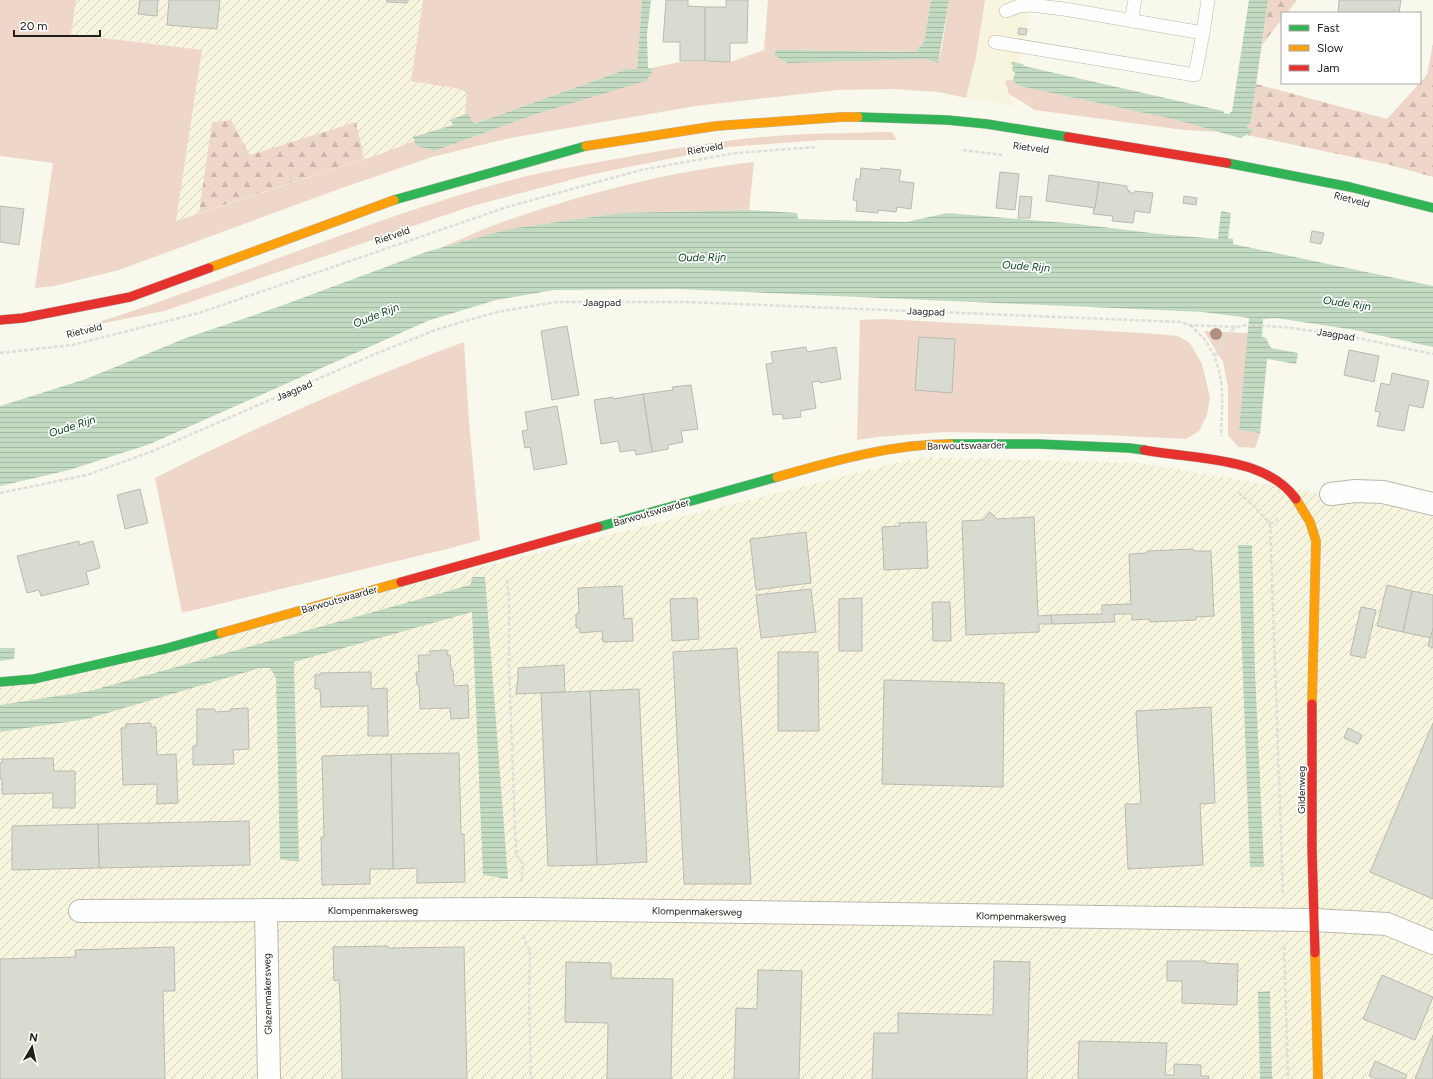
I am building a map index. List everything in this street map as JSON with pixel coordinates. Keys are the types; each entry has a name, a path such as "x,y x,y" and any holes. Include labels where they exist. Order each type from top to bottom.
{"street":[{"name":"Rietveld","path":"0,320 23,318 130,297 392,201 588,145 716,126 842,117 946,120 987,124 1222,162 1350,187 1433,208"},
{"name":"Barwoutswaarder","path":"0,682 34,679 164,649 501,553 844,458 890,449 934,444 1038,444 1129,448 1246,466 1266,474 1281,484 1300,505"},
{"path":"1331,494 1355,491 1383,492 1433,504"},
{"name":"Gildenweg","path":"1300,505 1310,522 1316,541 1312,739 1318,1079"},
{"name":"Klompenmakersweg","path":"80,911 531,909 1314,920 1387,924 1433,943"},
{"name":"Glazenmakersweg","path":"266,910 269,1079"}],"lane":[{"path":"1131,20 1135,0"},
{"path":"995,42 1195,75 1208,0"},
{"path":"1006,11 1019,6 1065,5 1131,20 1203,33"}],"path":[{"name":"Rietveld","path":"0,353 72,345 199,313 507,207 641,170 736,153 819,147"},
{"name":"Rietveld","path":"961,150 1008,156"},
{"name":"Jaagpad","path":"0,493 87,475 153,451 375,354 458,322 497,312 557,302 688,302 1181,322 1190,325 1237,327 1246,325 1266,325 1353,337 1433,354"},
{"path":"1190,325 1204,339 1215,356 1220,368 1222,387 1221,461"},
{"path":"1215,356 1229,332 1237,327"},
{"path":"1270,524 1288,1079"},
{"path":"501,553 509,598 509,668 516,854 523,864 520,881 531,909 524,929 524,938 526,945 530,950 529,999 531,1079"}],"shaded area":[{"path":"76,0 423,0 411,80 460,89 467,93 465,114 450,120 453,125 413,137 414,141 380,154 176,221 202,50 71,33"},
{"path":"985,0 1032,0 1021,63 1012,62 1015,72 1014,79 1005,81 1009,94 1016,106 966,98 976,57"},
{"path":"920,457 1139,463 1330,495 1392,507 1433,517 1433,1079 0,1079 0,688"}],"green space":[{"path":"0,0 76,0 71,34 202,50 176,221 380,154 414,141 416,146 434,151 652,72 652,68 680,62 730,62 764,50 768,0 931,0 924,42 915,52 777,50 925,59 938,63 942,48 949,0 985,0 976,57 966,98 938,92 893,89 838,90 696,106 510,138 432,157 339,189 119,270 54,286 35,288 53,163 0,156"},
{"path":"423,0 642,0 637,69 627,69 474,124 468,113 465,114 467,93 460,89 411,81"},
{"path":"1268,0 1297,0 1288,12 1281,12 1281,20 1262,45"},
{"path":"1433,43 1433,177 1390,165 1247,135 1251,133 1252,129 1247,128 1251,120 1256,84 1387,119 1419,84 1421,84 1421,82 1427,75"},
{"path":"1014,79 1013,81 1019,86 1177,120 1221,132 1184,130 1035,110 1009,94 1005,81"},
{"path":"231,120 250,155 356,122 364,159 199,213 212,122"},
{"path":"892,132 897,140 822,140 728,147 589,175 472,206 164,311 80,328 188,292 402,214 456,196 525,176 688,146 769,136"},
{"path":"754,162 749,210 620,213 510,229 440,248 505,221 602,191 693,171"},
{"path":"884,319 1178,336 1190,343 1202,364 1210,397 1207,415 1199,431 1186,439 1103,435 944,432 857,440 860,320"},
{"path":"1204,331 1249,333 1239,430 1260,433 1255,448 1238,447 1228,435 1228,387 1223,362"},
{"path":"464,342 469,422 480,540 182,613 155,478 231,441 346,389"}],"water":[{"path":"642,0 651,0 647,34 648,68 652,68 652,72 646,81 539,113 434,151 416,146 413,137 453,125 450,120 468,113 474,124 627,69 637,69"},
{"path":"931,0 949,0 938,63 925,59 788,63 774,55 776,50 915,52 924,42"},
{"path":"1249,0 1268,0 1251,120 1247,128 1253,129 1251,133 1240,138 1177,120 1019,86 1013,81 1015,72 1012,71 1012,62 1223,111 1224,113 1230,114 1230,112 1232,112"},
{"name":"Oude Rijn","path":"749,210 797,213 798,219 906,222 947,213 1078,224 1159,234 1218,239 1221,211 1231,213 1228,238 1233,239 1233,244 1433,286 1433,347 1355,330 1276,318 1263,319 1262,337 1266,338 1271,348 1298,353 1296,364 1267,359 1260,433 1239,430 1249,318 1203,312 678,289 554,290 496,300 430,320 150,444 69,470 0,486 0,406 86,379 186,338 278,307 426,252 509,229 620,213"},
{"path":"1238,545 1252,545 1255,672 1264,867 1250,867"},
{"path":"473,577 485,577 508,879 483,875 472,612 294,662 299,862 280,859 276,678 270,668 260,668 87,719 0,732 0,705 90,691 470,585"},
{"path":"0,648 15,648 14,659 0,661"},
{"path":"1270,991 1272,1079 1260,1079 1258,992"}],"building":[{"path":"140,0 158,0 157,16 138,14"},
{"path":"169,0 220,0 217,29 167,25"},
{"path":"387,0 407,0 407,3 387,2"},
{"path":"666,0 688,0 688,6 705,7 705,61 680,61 680,42 663,42"},
{"path":"726,0 748,0 747,43 730,43 730,62 705,61 705,7 726,7"},
{"path":"1339,0 1401,0 1399,12 1338,12"},
{"path":"1019,28 1027,29 1026,35 1018,34"},
{"path":"861,168 901,170 899,181 914,183 911,209 897,207 896,212 878,210 878,213 856,211 857,201 853,200 856,179 860,179"},
{"path":"1000,172 1019,174 1015,210 996,208"},
{"path":"1049,175 1099,182 1095,208 1046,201"},
{"path":"1099,182 1127,186 1127,190 1130,191 1130,193 1135,193 1135,191 1153,193 1150,213 1135,211 1133,223 1112,221 1113,216 1093,214"},
{"path":"1020,196 1032,197 1030,218 1018,218"},
{"path":"1184,196 1197,198 1196,205 1183,203"},
{"path":"0,206 24,209 19,245 0,242"},
{"path":"1312,231 1324,233 1321,244 1310,242"},
{"path":"567,326 579,395 552,400 541,331"},
{"path":"919,337 955,339 952,393 915,390"},
{"path":"806,347 807,352 836,347 841,379 820,383 820,381 812,382 816,408 800,411 801,417 783,419 782,414 773,415 766,364 773,363 771,352"},
{"path":"1349,350 1379,356 1374,382 1344,375"},
{"path":"1392,373 1429,381 1423,408 1409,405 1404,431 1377,426 1380,412 1375,411 1381,383 1390,385"},
{"path":"691,385 698,429 681,431 683,442 668,445 668,449 652,452 643,394 673,390 672,387"},
{"path":"643,394 652,452 636,455 635,450 620,452 618,441 601,444 594,400 613,397 613,399"},
{"path":"557,406 567,464 534,470 530,447 525,448 522,431 528,430 525,412"},
{"path":"140,489 148,523 125,529 117,495"},
{"path":"990,512 997,519 1034,517 1038,616 1051,615 1052,624 1039,624 1039,632 966,635 962,521 983,520"},
{"path":"926,522 928,568 884,570 882,527 900,526 899,523"},
{"path":"806,532 811,583 756,590 750,539"},
{"path":"79,541 79,545 93,541 100,568 86,572 89,584 41,596 39,590 27,593 17,556"},
{"path":"1193,549 1194,551 1211,551 1214,616 1196,617 1196,620 1150,622 1150,619 1132,620 1132,614 1114,614 1115,622 1052,624 1051,615 1102,614 1102,605 1131,604 1129,554 1147,553 1147,551"},
{"path":"1387,585 1412,591 1403,632 1377,626"},
{"path":"622,586 624,619 632,618 633,641 603,642 602,631 580,633 580,629 576,627 576,615 579,613 578,588"},
{"path":"811,589 816,632 761,638 756,595"},
{"path":"1412,591 1433,595 1433,628 1431,638 1403,632"},
{"path":"697,598 699,639 672,641 670,599"},
{"path":"862,598 862,651 839,651 839,599"},
{"path":"932,602 950,602 951,641 933,641"},
{"path":"1361,607 1376,610 1365,658 1350,655"},
{"path":"1433,628 1433,648 1428,646"},
{"path":"737,648 751,884 684,884 673,652"},
{"path":"447,650 447,655 450,655 451,670 453,670 454,686 468,685 469,718 451,719 450,708 420,709 419,685 417,685 416,672 419,672 418,655 430,655 430,651"},
{"path":"778,652 818,652 819,731 778,731"},
{"path":"564,665 565,692 516,694 518,668"},
{"path":"371,672 371,689 387,688 388,736 368,736 368,706 321,707 320,689 315,689 315,675 320,675 320,673"},
{"path":"884,680 1004,683 1003,787 882,784"},
{"path":"639,689 647,862 597,865 590,691"},
{"path":"590,691 597,865 548,866 541,693"},
{"path":"1211,707 1215,803 1200,804 1203,865 1128,869 1125,804 1141,804 1136,711"},
{"path":"248,708 249,749 233,750 234,764 193,765 193,746 197,746 197,709 215,709 215,712"},
{"path":"151,723 151,727 156,727 157,755 176,754 178,803 157,804 157,784 123,785 121,728 126,728 126,724"},
{"path":"1433,723 1433,899 1370,872"},
{"path":"1348,728 1362,735 1358,744 1344,738"},
{"path":"459,753 461,834 464,834 465,882 417,883 417,868 393,869 391,754"},
{"path":"391,754 393,869 370,869 370,884 322,885 321,837 324,837 322,756"},
{"path":"53,758 54,771 75,771 75,808 53,808 53,793 2,794 0,763 2,763 2,759"},
{"path":"249,821 250,865 99,868 98,824"},
{"path":"98,824 99,868 12,870 12,826"},
{"path":"388,946 388,948 464,947 467,1079 342,1079 340,994 339,980 334,981 333,947"},
{"path":"174,947 175,991 163,991 165,1079 0,1079 0,959 76,957 75,950"},
{"path":"994,961 1030,962 1027,1079 872,1079 874,1033 898,1033 898,1013 993,1015"},
{"path":"1167,961 1206,961 1206,963 1238,964 1237,1005 1182,1003 1182,981 1167,981"},
{"path":"566,962 611,963 611,978 673,979 671,1079 607,1079 608,1023 565,1022"},
{"path":"758,970 802,971 799,1079 734,1079 736,1008 757,1009"},
{"path":"1382,975 1433,997 1415,1040 1363,1019"},
{"path":"1433,1035 1433,1079 1415,1079"},
{"path":"1079,1041 1167,1043 1165,1075 1174,1075 1174,1064 1201,1065 1201,1076 1209,1076 1209,1079 1078,1079"},
{"path":"1375,1061 1407,1075 1405,1079 1377,1079 1369,1076"}],"traffic: fast":[{"path":"858,117 947,120 987,124 1068,137"},
{"path":"394,200 586,146"},
{"path":"1227,163 1350,187 1433,208"},
{"path":"950,444 1038,444 1144,450"},
{"path":"598,527 777,477"},
{"path":"0,682 34,679 164,649 221,633"}],"traffic: slow":[{"path":"586,146 716,126 858,117"},
{"path":"209,268 394,200"},
{"path":"777,477 862,454 906,447 950,444"},
{"path":"1296,499 1310,522 1316,541 1312,704"},
{"path":"221,633 401,582"},
{"path":"1315,953 1318,1079"}],"traffic: jam":[{"path":"1068,137 1227,163"},
{"path":"0,320 23,318 130,297 209,268"},
{"path":"1144,450 1223,461 1250,468 1276,480 1287,488 1296,499"},
{"path":"401,582 598,527"},
{"path":"1312,704 1312,849 1315,953"}]}
